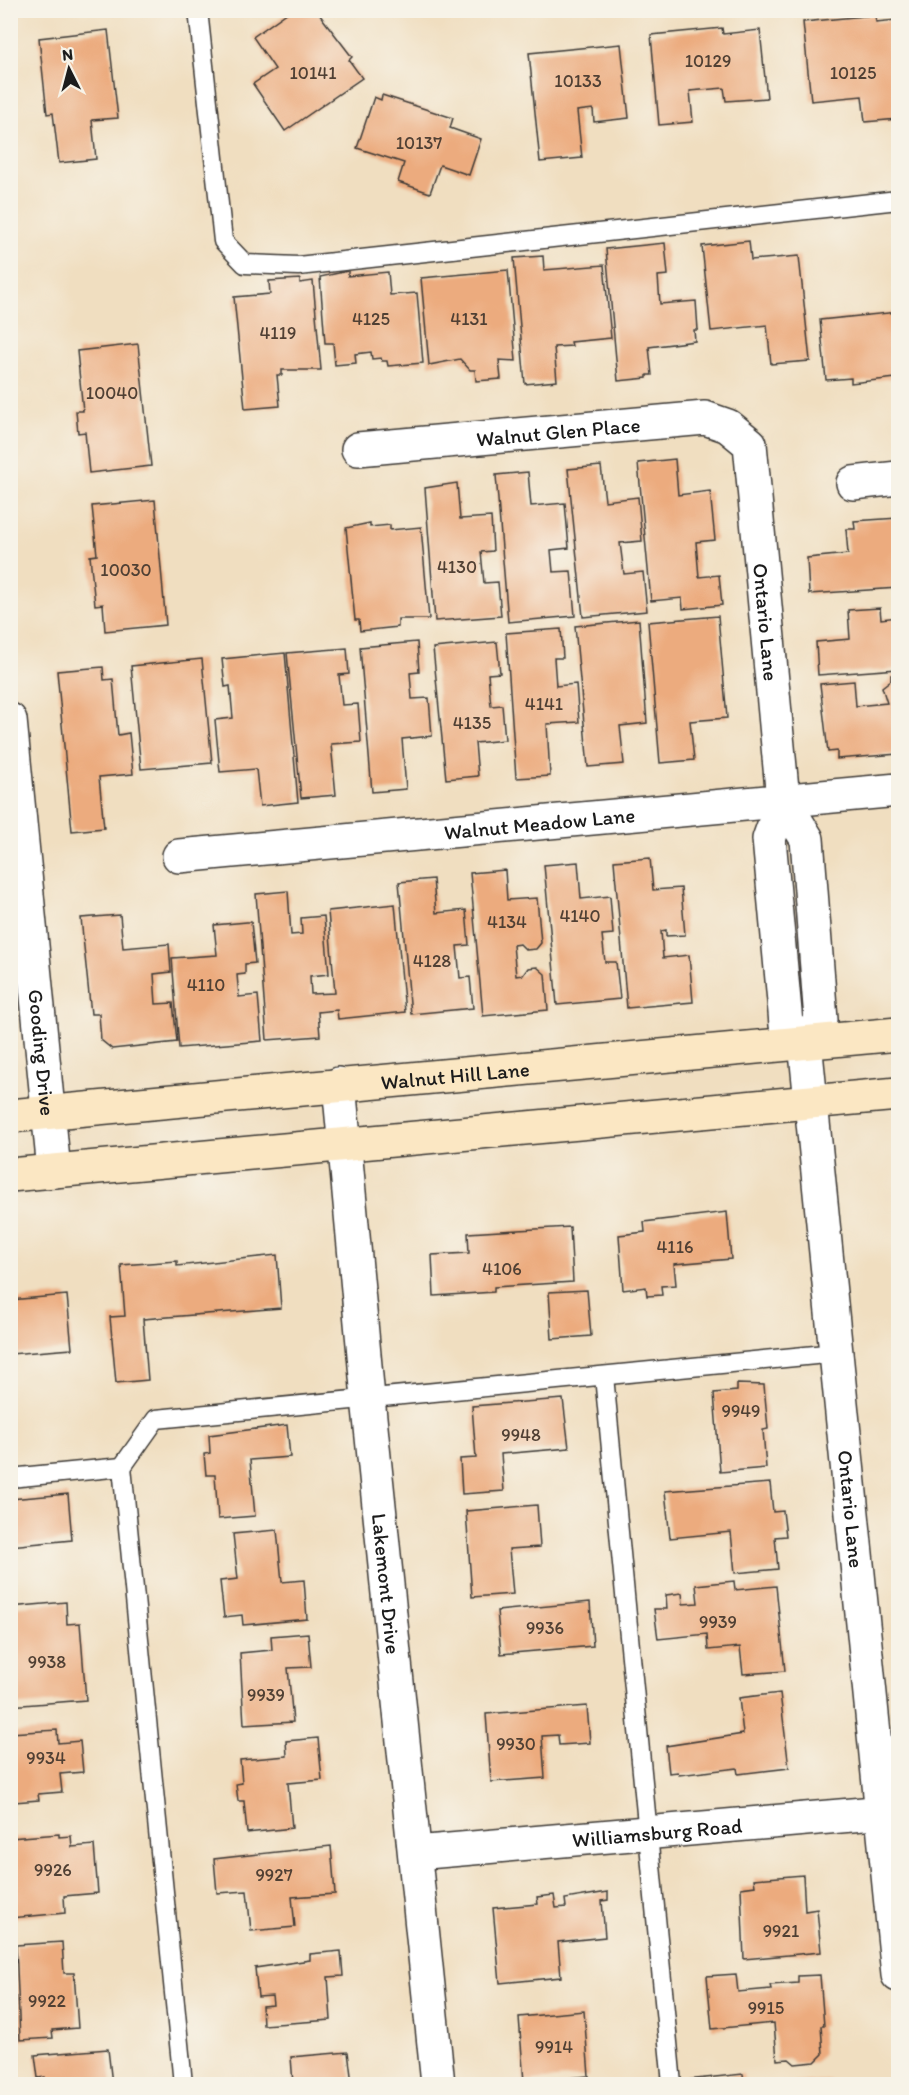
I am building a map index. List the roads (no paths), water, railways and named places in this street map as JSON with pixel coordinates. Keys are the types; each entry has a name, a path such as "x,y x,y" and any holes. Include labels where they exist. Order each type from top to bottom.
{"main road":[{"name":"Walnut Hill Lane","path":"10,1116 898,1034"},
{"path":"10,1175 898,1094"}],"street":[{"name":"Walnut Glen Place","path":"358,449 705,417 728,426 750,444"},
{"name":"Ontario Lane","path":"750,444 783,800 769,839 786,1025 805,1042 836,1353 890,1812 898,1975"},
{"path":"854,483 898,478"},
{"name":"Gooding Drive","path":"10,720 54,1171"},
{"name":"Walnut Meadow Lane","path":"179,856 898,790"},
{"name":"Lakemont Drive","path":"339,1084 368,1398 438,2085"},
{"name":"Williamsburg Road","path":"415,1853 890,1812"}],"lane":[{"path":"198,10 223,241 245,264 298,266 898,200"},
{"path":"183,2085 122,1467 156,1419 836,1353"},
{"path":"604,1376 672,2085"},
{"path":"10,1478 122,1467"}]}
